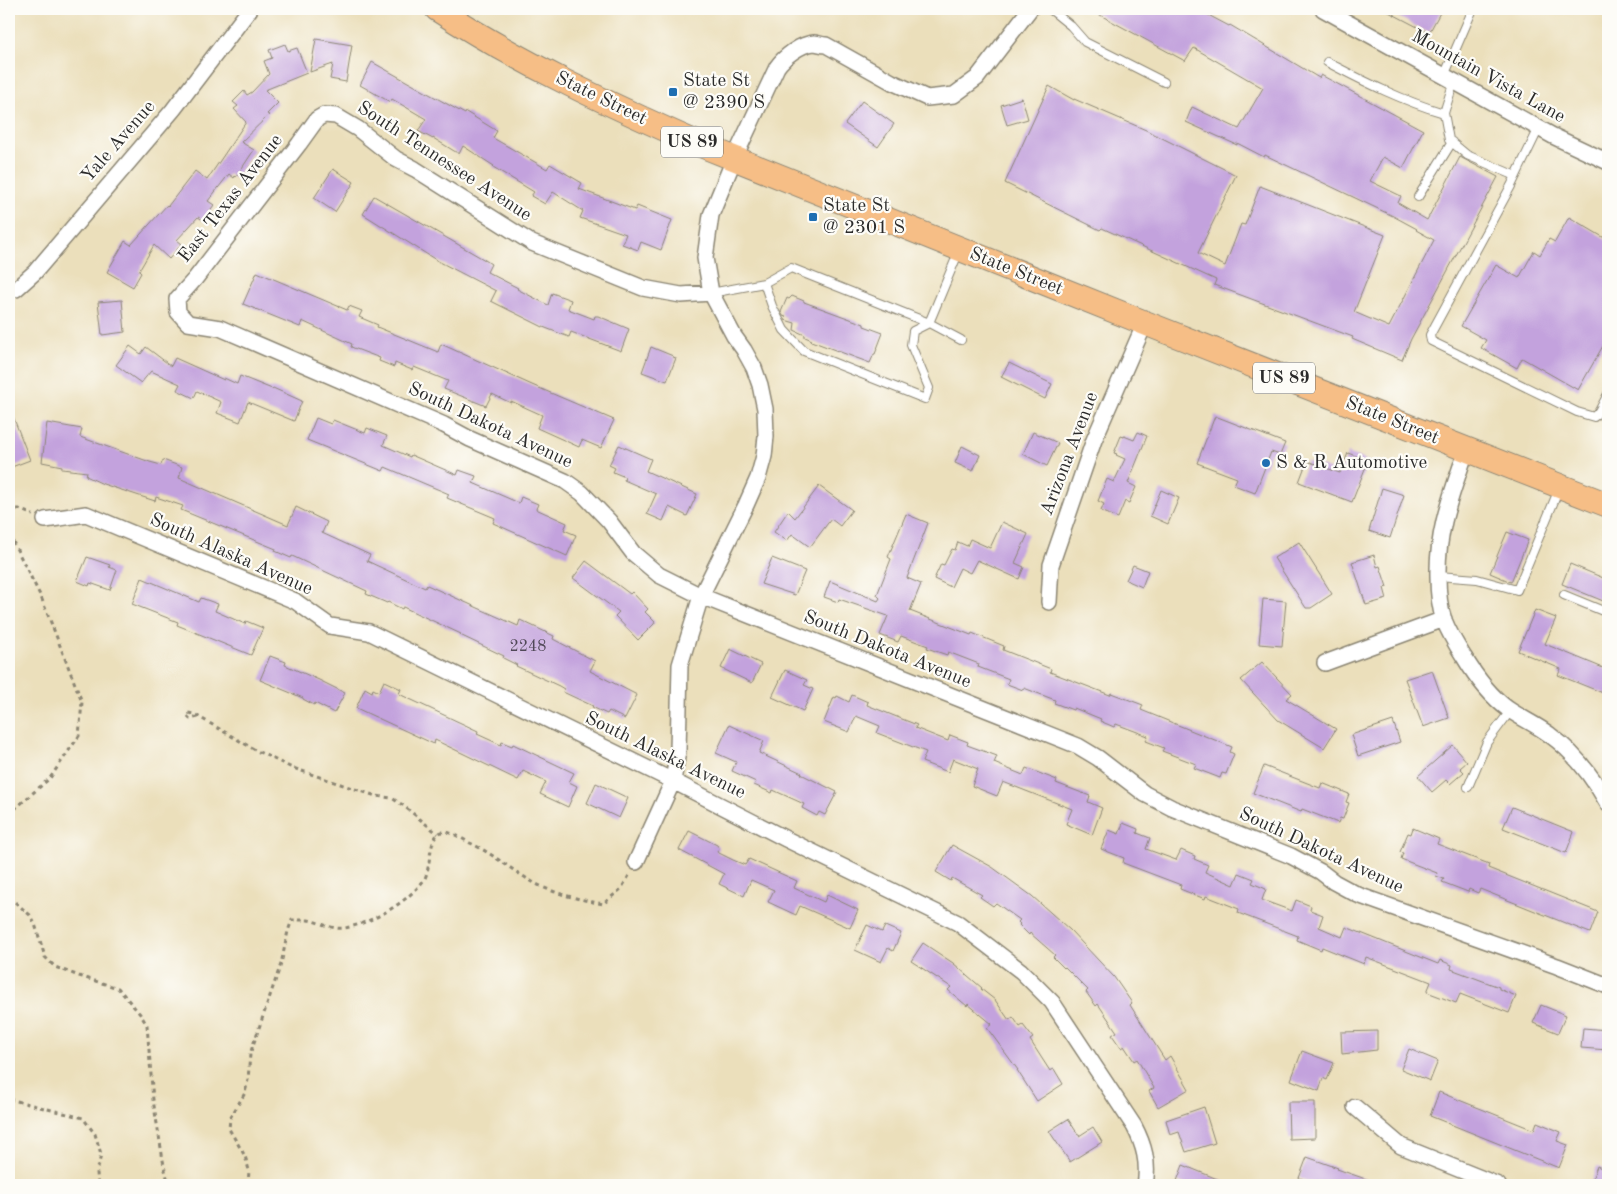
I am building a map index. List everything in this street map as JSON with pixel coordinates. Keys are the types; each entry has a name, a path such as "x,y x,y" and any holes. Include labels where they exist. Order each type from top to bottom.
{"main road":[{"name":"State Street","path":"437,9 570,85 642,120 734,159 1608,506"}],"street":[{"name":"Yale Avenue","path":"12,291 35,272 173,110 250,9"},
{"path":"636,862 672,781 678,751 680,665 701,596 746,505 758,478 764,456 766,436 765,409 754,368 711,293 704,258 710,216 734,159 777,67 784,57 799,48 813,43 826,45 892,82 928,98 954,95 977,78 1030,9"},
{"name":"Mountain Vista Lane","path":"1323,9 1539,128 1607,159"},
{"name":"South Tennessee Avenue","path":"324,115 336,116 358,129 396,159 532,243 643,288 681,295 711,293"},
{"name":"East Texas Avenue","path":"178,312 177,299 195,279 294,152 316,119 324,115"},
{"name":"South Dakota Avenue","path":"178,312 188,323 220,328 444,424 470,439 565,481 582,494 609,521 633,553 659,575 701,596 1078,746 1098,758 1145,794 1172,808 1291,856 1358,894 1608,986"},
{"name":"Arizona Avenue","path":"1049,602 1051,565 1094,440 1145,323"},
{"path":"1466,450 1446,510 1440,535 1438,590 1444,619 1455,643 1475,675 1491,694 1510,710 1549,734 1568,750 1587,771 1607,799"},
{"name":"South Alaska Avenue","path":"45,520 86,514 295,601 330,626 369,632 958,924 1021,971 1052,1002 1134,1126 1143,1144 1146,1160 1145,1185"},
{"path":"1325,663 1444,619"},
{"path":"1355,1107 1401,1146 1498,1185"}],"lane":[{"path":"1050,9 1071,26 1084,42 1164,82"},
{"path":"1474,9 1449,78 1444,113 1449,140 1467,154 1516,176"},
{"path":"1327,62 1371,85 1413,103 1444,113"},
{"path":"1539,128 1516,176 1430,335 1431,342 1577,412 1594,417 1608,394"},
{"path":"1418,197 1452,142"},
{"path":"764,283 772,306 784,330 804,351 925,399 929,388 911,345 913,331 929,323 960,249"},
{"path":"711,293 764,283 792,268 929,323 962,340"},
{"path":"1438,576 1478,579 1517,590 1560,487"},
{"path":"1564,595 1608,613"},
{"path":"1468,787 1488,742 1510,710"}],"path":[{"path":"9,509 19,509 45,520"},
{"path":"9,534 42,596 82,702 79,736 50,778 9,814"},
{"path":"198,717 257,752 290,767 376,796 392,798 438,834"},
{"path":"248,1185 249,1170 245,1156 229,1129 230,1118 245,1093 250,1054 281,964 292,920 308,920 343,928 369,921 385,912 408,897 425,878 429,858 438,834 441,832 448,832 472,843 533,882 556,892 603,904 622,889 636,862"},
{"path":"9,897 30,915 45,957 55,967 118,988 147,1025 154,1108 169,1185"},
{"path":"9,1099 83,1118 94,1134 101,1154 97,1173 98,1185"},
{"path":"942,1185 946,1182 953,1185"}],"building":[{"path":"1089,9 1197,9 1230,25 1319,78 1321,75 1423,130 1403,168 1383,157 1370,181 1401,196 1398,203 1427,220 1460,157 1498,177 1411,339 1402,360 1352,339 1353,337 1214,285 1216,280 1102,228 1100,230 1005,183 1049,86 1074,100 1146,130 1236,175 1198,253 1225,266 1241,224 1245,225 1260,186 1385,235 1354,312 1389,327 1434,240 1393,216 1265,155 1264,157 1237,143 1237,145 1186,122 1192,107 1239,129 1263,88 1194,48 1185,61"},
{"path":"1383,9 1442,9 1429,33"},
{"path":"316,39 352,45 346,82 330,79 333,64 310,72"},
{"path":"285,44 288,51 297,48 307,73 265,90 278,103 267,114 269,115 241,142 254,150 236,177 234,178 229,174 208,201 214,205 203,220 198,217 177,240 182,244 169,259 154,245 139,271 141,273 133,287 107,272 125,241 131,245 168,206 195,171 207,180 246,122 234,109 238,106 233,102 244,91 247,95 252,92 269,74 264,61 272,58 269,50"},
{"path":"372,62 465,114 466,112 497,131 493,138 547,169 550,164 582,183 579,189 635,210 637,206 672,220 661,250 641,242 638,250 622,244 626,234 580,218 583,211 553,192 545,204 531,196 534,192 463,146 459,154 418,131 426,119 392,99 390,102 360,85"},
{"path":"1022,98 1028,119 1007,125 1001,105"},
{"path":"862,101 894,124 878,147 845,124"},
{"path":"333,169 354,182 335,212 314,198"},
{"path":"374,196 485,260 491,264 487,272 517,289 548,305 552,293 571,300 568,309 594,319 595,316 598,316 629,329 621,351 571,332 569,337 543,327 491,301 496,291 436,260 363,214"},
{"path":"1569,217 1608,240 1608,337 1578,390 1522,358 1517,368 1481,348 1486,340 1461,326 1496,265 1519,278 1534,251 1540,255 1549,239 1555,242"},
{"path":"257,272 347,310 349,306 362,311 359,317 378,325 377,327 438,352 441,344 614,420 601,448 582,440 579,447 537,428 542,415 511,401 511,403 492,394 486,406 444,389 448,381 414,367 412,370 395,363 394,367 379,361 380,358 351,347 352,344 302,321 300,327 243,304"},
{"path":"792,296 883,333 870,363 811,341 805,335 794,330 795,323 785,320 786,317 781,312 787,298 789,299"},
{"path":"122,300 125,332 102,335 98,302"},
{"path":"130,346 141,354 146,347 171,366 175,358 224,380 224,378 237,384 240,376 302,401 294,421 248,402 240,422 217,413 221,402 197,391 194,398 177,390 180,384 151,371 141,383 116,365"},
{"path":"651,347 676,358 667,381 642,372"},
{"path":"1009,363 1052,384 1045,399 1001,377"},
{"path":"9,406 30,460 9,468"},
{"path":"1215,416 1285,443 1280,455 1271,452 1255,493 1234,485 1237,478 1197,463"},
{"path":"316,418 331,424 333,420 365,433 367,428 387,436 383,445 410,457 411,455 457,475 459,470 476,476 473,483 519,503 521,497 538,504 536,509 567,523 564,530 576,535 567,556 493,523 495,518 447,498 449,494 385,467 383,471 307,440"},
{"path":"47,423 82,429 80,437 150,462 161,465 163,460 182,467 179,478 288,525 296,507 327,522 322,533 370,555 367,561 425,588 427,585 518,626 520,620 554,636 553,639 595,661 590,671 637,695 625,719 609,711 607,714 563,692 564,689 559,686 516,666 503,658 504,656 461,634 403,607 402,609 366,594 367,591 292,556 291,558 275,551 276,549 181,510 183,506 156,497 155,501 103,484 86,476 87,472 62,469 62,466 42,462"},
{"path":"1033,432 1058,443 1047,466 1023,454"},
{"path":"1138,432 1147,436 1128,483 1136,487 1129,503 1125,501 1118,518 1101,511 1104,504 1098,501 1107,479 1114,482 1125,459 1114,453 1121,436 1134,440"},
{"path":"619,445 651,459 646,471 697,494 687,516 669,507 663,521 647,514 656,494 624,480 625,477 613,472 615,468 609,465"},
{"path":"962,446 980,455 973,471 955,463"},
{"path":"1348,453 1368,461 1352,502 1299,482 1307,461 1340,473"},
{"path":"819,486 852,510 840,526 831,519 810,547 792,534 787,541 774,532 788,511 795,518"},
{"path":"1382,488 1404,495 1390,538 1369,531"},
{"path":"1161,490 1179,498 1168,524 1150,516"},
{"path":"906,514 928,523 907,578 921,584 910,611 1004,646 1003,650 1051,669 1050,672 1110,695 1111,693 1143,705 1141,710 1232,747 1230,752 1234,754 1226,774 1222,773 1220,778 1194,768 1196,764 1162,751 1164,748 1146,741 1148,736 1116,724 1114,727 1100,721 1101,719 1074,708 1073,710 1054,703 1055,700 1024,688 1023,690 1007,684 1009,679 978,667 979,664 948,652 947,655 927,648 928,646 901,636 898,642 880,635 888,616 839,599 838,602 824,597 830,581 878,601 880,598 877,595 891,559 888,557"},
{"path":"1002,522 1028,534 1015,563 1024,567 1019,579 977,560 970,573 960,568 951,587 934,579 941,564 944,565 952,549 955,550 958,542 967,546 970,539 990,548"},
{"path":"1507,532 1528,540 1511,582 1490,573"},
{"path":"1299,542 1332,594 1311,608 1306,608 1274,558"},
{"path":"1374,555 1377,567 1380,566 1387,587 1384,588 1387,599 1366,605 1352,562"},
{"path":"87,557 110,565 109,567 117,570 110,590 90,583 89,586 77,581"},
{"path":"772,558 805,571 795,595 761,584"},
{"path":"586,561 630,594 632,592 648,609 645,612 655,622 638,640 615,616 619,612 573,578"},
{"path":"1570,564 1608,580 1608,603 1562,584"},
{"path":"1133,565 1148,571 1142,587 1126,580"},
{"path":"142,578 199,602 201,598 218,604 215,611 245,624 246,621 263,628 251,655 177,625 178,622 132,604"},
{"path":"1263,599 1286,601 1282,646 1259,644"},
{"path":"1535,610 1556,618 1545,644 1608,670 1608,695 1558,675 1561,669 1518,651"},
{"path":"730,649 761,664 752,683 721,668"},
{"path":"270,656 286,662 285,665 345,693 334,713 260,680"},
{"path":"1262,662 1292,694 1286,699 1336,729 1324,748 1278,720 1241,680"},
{"path":"785,670 807,680 804,685 813,689 803,711 772,697"},
{"path":"1432,670 1449,718 1423,727 1405,679"},
{"path":"384,681 401,689 399,694 478,731 477,734 501,745 502,742 512,746 513,744 574,773 569,782 577,786 568,807 540,794 546,782 523,771 518,780 435,740 434,744 356,708 365,688 372,692 373,689 379,692"},
{"path":"852,695 868,702 867,705 917,725 915,728 948,741 950,735 968,742 967,745 997,756 994,763 1023,775 1026,768 1057,780 1056,783 1090,796 1088,802 1102,808 1092,835 1066,824 1072,809 1003,782 997,796 972,786 978,769 953,759 948,772 922,762 926,752 877,733 880,726 856,716 849,732 824,722 834,697 836,698 837,696 849,702"},
{"path":"1393,721 1400,742 1358,756 1351,735"},
{"path":"729,725 764,741 759,753 837,792 825,815 819,812 817,816 802,808 804,804 773,790 772,793 754,785 756,782 732,771 736,762 716,753"},
{"path":"1453,745 1467,762 1460,768 1464,772 1450,784 1446,780 1432,792 1418,776"},
{"path":"1264,766 1320,788 1322,783 1349,794 1346,802 1349,803 1343,819 1340,818 1338,823 1302,809 1301,812 1253,793"},
{"path":"596,783 628,798 619,818 587,803"},
{"path":"1512,807 1574,832 1566,853 1503,828"},
{"path":"1123,823 1138,829 1137,833 1150,838 1146,849 1176,860 1181,850 1195,856 1194,859 1208,865 1205,872 1234,885 1239,873 1254,879 1252,883 1266,889 1262,900 1292,911 1296,900 1311,906 1310,910 1323,915 1319,927 1342,937 1346,927 1438,964 1440,960 1452,965 1451,969 1499,987 1499,989 1516,996 1509,1013 1460,994 1456,1003 1427,992 1431,982 1366,957 1364,964 1322,947 1321,950 1297,940 1298,936 1238,913 1239,909 1206,896 1205,899 1180,889 1181,885 1123,863 1124,858 1101,849 1109,830 1119,834"},
{"path":"1413,828 1439,839 1437,844 1489,864 1488,868 1598,912 1590,933 1480,889 1478,893 1469,889 1468,892 1442,882 1444,879 1436,876 1437,873 1401,859 1403,853 1400,852 1408,833 1411,834"},
{"path":"689,831 717,845 719,848 717,852 733,860 745,865 749,859 797,881 794,888 824,902 827,895 858,910 850,928 800,906 796,915 768,902 774,890 751,880 744,896 719,884 724,874 679,850"},
{"path":"952,845 992,867 1032,896 1070,930 1114,977 1132,1003 1130,1005 1165,1060 1170,1056 1189,1089 1158,1107 1149,1091 1154,1088 1137,1059 1134,1061 1124,1046 1121,1048 1112,1035 1117,1032 1098,1004 1096,1006 1086,992 1088,990 1053,957 1055,955 1019,925 1018,922 1020,920 996,903 993,906 980,897 982,895 952,878 951,881 936,872"},
{"path":"867,925 882,932 885,926 901,933 893,951 888,948 881,962 855,950"},
{"path":"923,943 953,963 982,988 995,1000 1009,1020 1013,1017 1020,1027 1023,1025 1033,1038 1030,1040 1050,1071 1054,1069 1063,1084 1037,1101 1018,1070 987,1028 992,1024 948,990 951,987 911,961"},
{"path":"1541,1005 1566,1015 1558,1033 1533,1023"},
{"path":"1583,1028 1608,1030 1608,1050 1581,1048"},
{"path":"1377,1031 1377,1050 1342,1054 1341,1032"},
{"path":"1409,1049 1438,1061 1430,1081 1401,1069"},
{"path":"1302,1051 1334,1063 1327,1080 1323,1078 1319,1091 1291,1080"},
{"path":"1439,1092 1534,1130 1537,1122 1561,1132 1557,1141 1568,1145 1559,1168 1430,1116"},
{"path":"1288,1102 1315,1102 1315,1138 1289,1139"},
{"path":"1204,1107 1215,1143 1186,1152 1179,1132 1170,1135 1166,1120"},
{"path":"1068,1119 1079,1136 1093,1127 1102,1142 1070,1162 1049,1131"},
{"path":"1307,1157 1377,1183 1377,1185 1319,1185 1299,1178"},
{"path":"1183,1165 1232,1185 1187,1185 1177,1181"},
{"path":"1597,1166 1608,1171 1608,1185 1590,1185"}],"place":[{"name":"State St @ 2390 S","path":"673,92"},
{"name":"State St @ 2301 S","path":"813,217"},
{"name":"S & R Automotive","path":"1266,463"}]}
